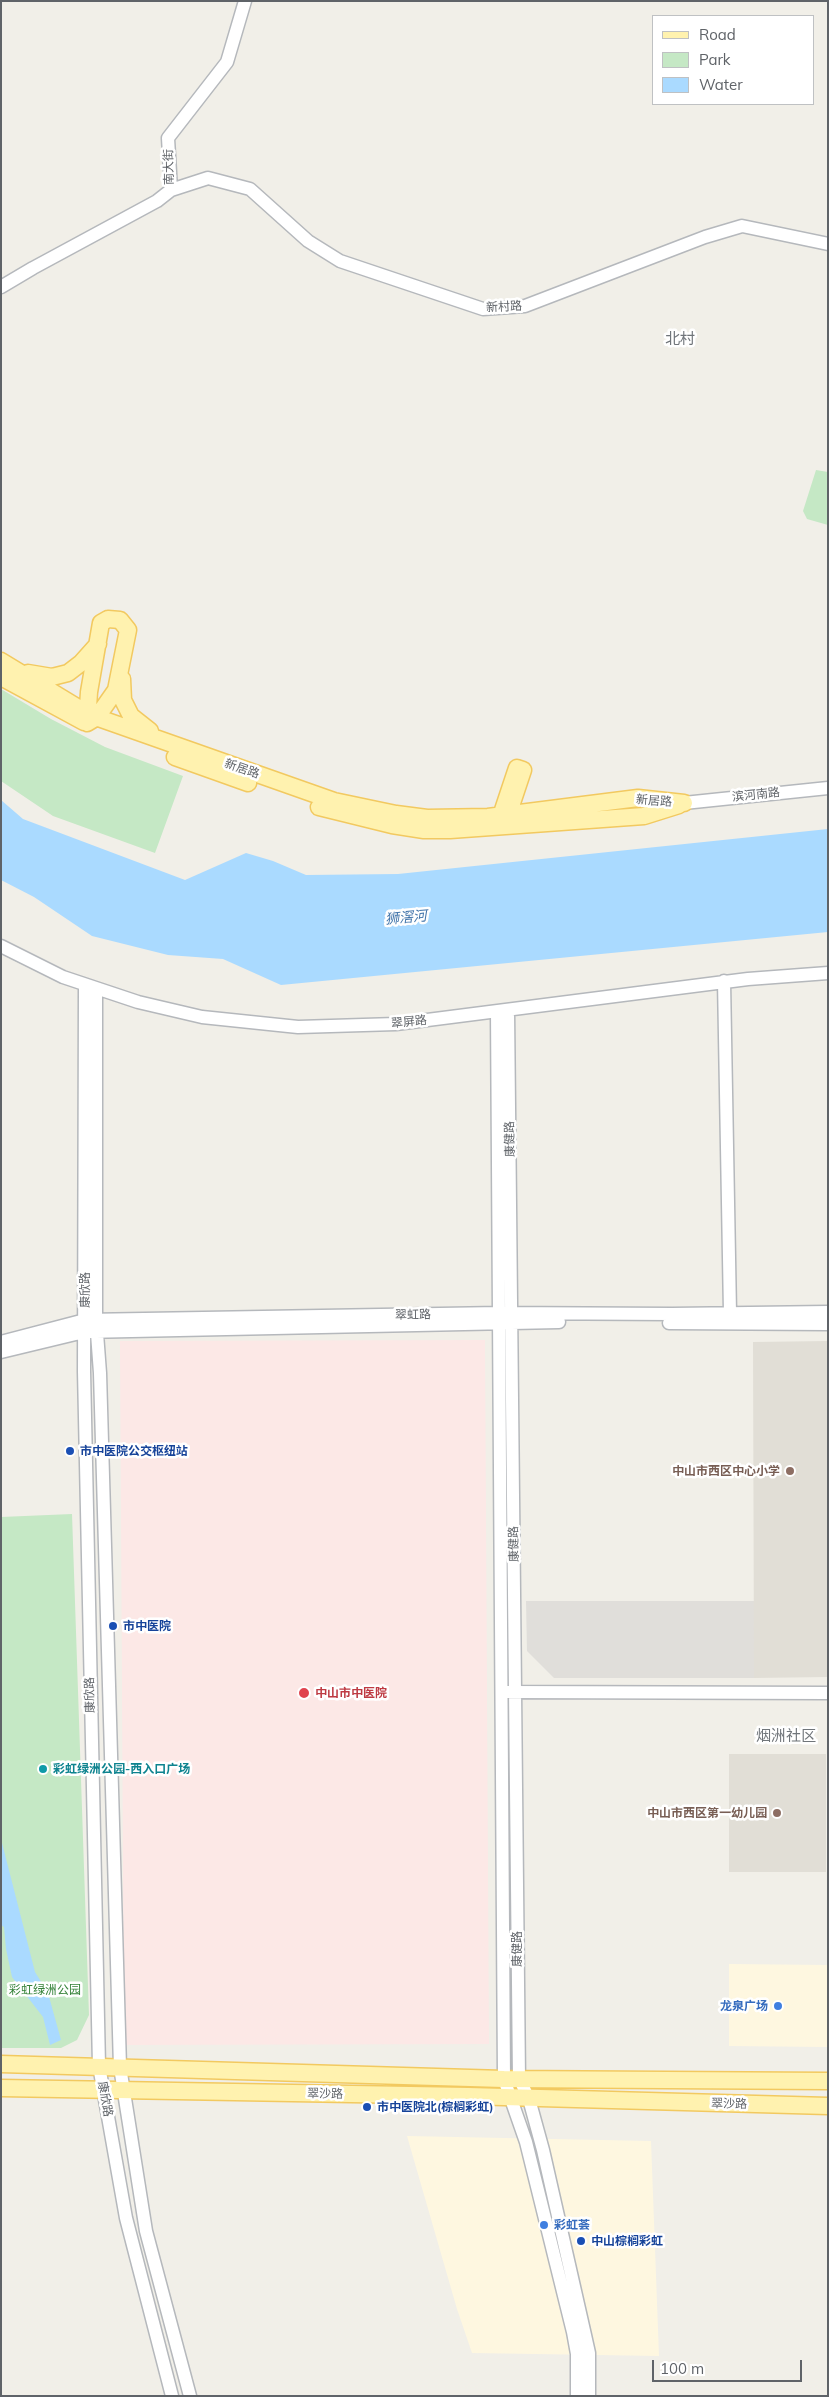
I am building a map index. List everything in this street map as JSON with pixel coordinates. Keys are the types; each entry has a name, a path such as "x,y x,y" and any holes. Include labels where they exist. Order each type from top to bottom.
{"main road":[{"path":"108,619 120,620 128,630 116,690 90,718 101,624 108,619"},
{"path":"97,647 100,656 108,659 120,656 122,659"},
{"path":"6,669 52,677 68,673 97,647"},
{"path":"122,659 123,700 131,716 143,728 178,747"},
{"name":"新居路","path":"6,669 90,718 214,772 342,814 424,830 502,822 638,798 684,803"},
{"name":"新居路","path":"90,718 334,801 396,814 427,818 502,822"},
{"name":"翠沙路","path":"1,2064 512,2078 828,2081"},
{"name":"翠沙路","path":"1,2088 828,2106"}],"street":[{"name":"南大街","path":"1,287 158,201 171,190 168,138 226,62 245,1"},
{"name":"新村路","path":"171,190 208,178 250,188 308,241 340,261 483,309 525,306 705,237 742,226 828,244"},
{"name":"滨河南路","path":"684,803 828,788"},
{"name":"翠屏路","path":"1,946 39,966 90,987 138,1002 202,1017 298,1027 396,1024 724,982 828,973"},
{"path":"724,982 730,1313"},
{"name":"康欣路","path":"90,987 90,1326 99,2066 126,2218 172,2396"},
{"name":"康健路","path":"502,1011 499,1318 501,1692 512,2078"},
{"name":"康健路","path":"502,1011 512,1318 516,1693 512,2078"},
{"name":"翠虹路","path":"512,1318 828,1312"},
{"name":"翠虹路","path":"1,1342 90,1326 499,1318 828,1324"},
{"name":"康欣路","path":"90,1326 100,1373 120,2066 146,2230 190,2396"},
{"name":"翠虹路","path":"1,1352 90,1326"},
{"path":"501,1692 828,1693"},
{"path":"512,2078 510,2098 526,2142 589,2353 588,2396"},
{"path":"512,2078 529,2099 543,2150 577,2354 577,2396"}],"shaded area":[{"name":"中山市中医院","path":"485,1340 489,2044 124,2045 120,1341"},
{"name":"中山市西区中心小学","path":"828,1341 828,1677 754,1678 753,1342"},
{"path":"526,1601 754,1601 754,1678 554,1678 527,1651"},
{"name":"中山市西区第一幼儿园","path":"729,1754 826,1754 826,1872 729,1872"},
{"name":"龙泉广场","path":"729,1964 828,1965 828,2047 729,2046"},
{"name":"彩虹荟","path":"407,2136 651,2141 659,2356 472,2353 457,2309"}],"green space":[{"path":"816,470 828,472 828,525 807,519 803,511"},
{"path":"1,689 51,719 105,747 183,776 155,853 53,816 1,781"},
{"name":"彩虹绿洲公园","path":"72,1514 89,2015 77,2040 61,2048 1,2048 1,1517"}],"water":[{"name":"狮滘河","path":"1,800 23,819 185,880 246,853 273,861 306,875 398,874 828,829 828,932 281,985 223,959 168,955 92,936 34,897 1,880"},
{"path":"1,1839 35,1972 48,1993 61,2040 50,2045 43,2017 12,1977 6,1949 4,1927 1,1925"}],"place":[{"name":"市中医院公交枢纽站","path":"70,1451"},
{"name":"中山市西区中心小学","path":"790,1471"},
{"name":"市中医院","path":"113,1626"},
{"name":"中山市中医院","path":"304,1693"},
{"name":"彩虹绿洲公园-西入口广场","path":"43,1769"},
{"name":"中山市西区第一幼儿园","path":"777,1813"},
{"name":"龙泉广场","path":"778,2006"},
{"name":"市中医院北(棕榈彩虹)","path":"367,2107"},
{"name":"彩虹荟","path":"544,2225"},
{"name":"中山棕榈彩虹","path":"581,2241"}],"district":[{"name":"北村","path":"680,339"},
{"name":"烟洲社区","path":"786,1736"}]}
